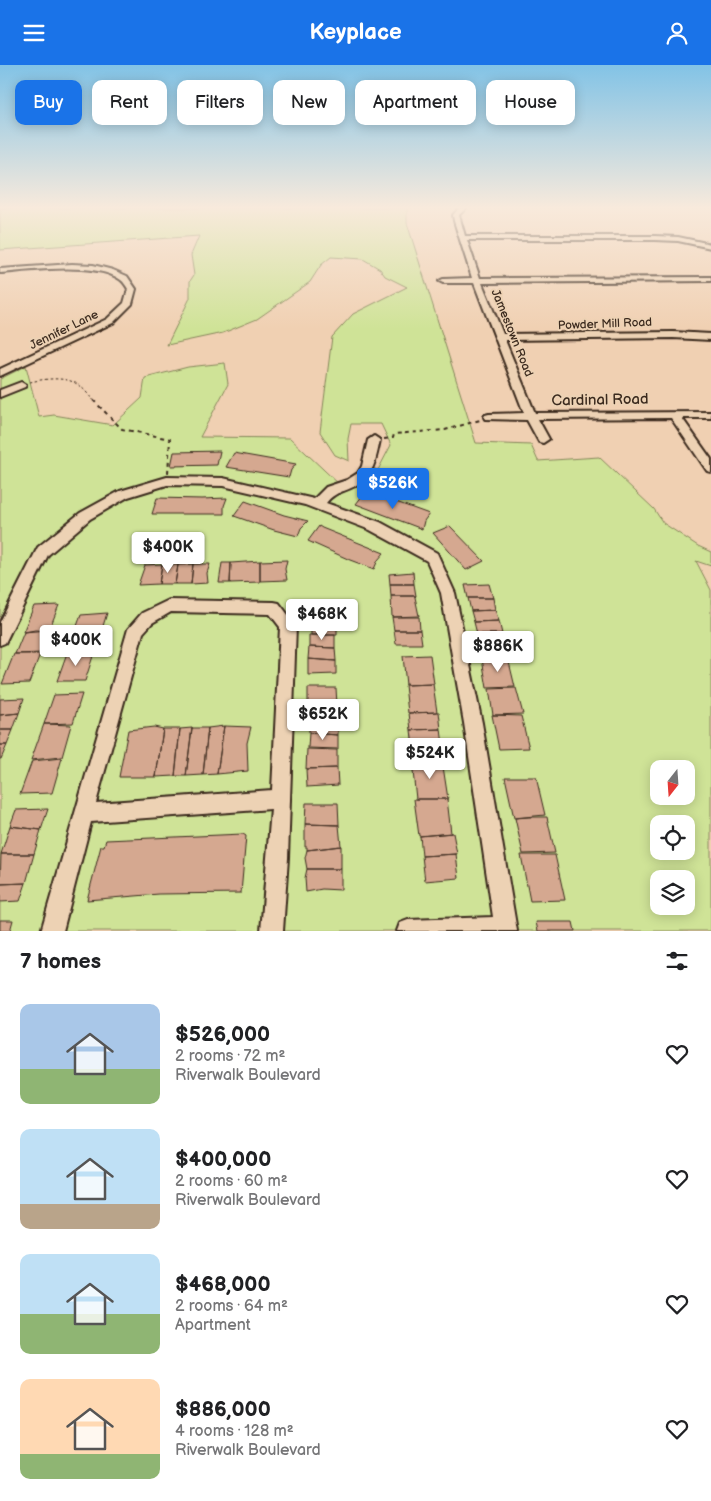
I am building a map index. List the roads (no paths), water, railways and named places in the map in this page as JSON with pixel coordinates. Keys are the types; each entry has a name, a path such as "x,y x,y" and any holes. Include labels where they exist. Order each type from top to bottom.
{"street":[{"name":"Jamestown Road","path":"466,248 532,417 543,439"},
{"name":"Jennifer Lane","path":"0,271 72,267 99,268 124,277 132,289 128,304 110,321 0,373"},
{"path":"443,281 711,279"},
{"name":"Powder Mill Road","path":"500,337 556,338 673,335 711,337"},
{"path":"0,394 20,385"},
{"path":"674,414 711,468"},
{"name":"Cardinal Road","path":"489,417 711,415"},
{"path":"317,504 330,490 351,483 362,476 368,467 374,440"},
{"path":"0,638 43,551 85,516 124,494 167,481 223,482 317,504 375,527 432,557 448,593 473,723 506,929 408,931"},
{"path":"52,931 136,629 147,618 169,606 274,608 288,625 272,931"},
{"path":"84,813 280,799"}]}
